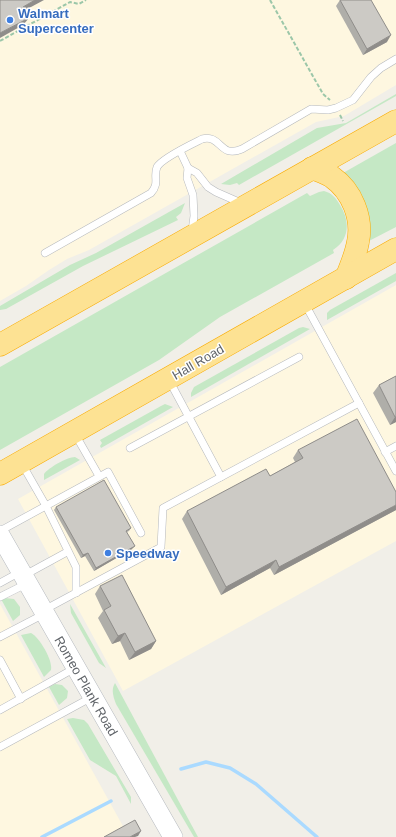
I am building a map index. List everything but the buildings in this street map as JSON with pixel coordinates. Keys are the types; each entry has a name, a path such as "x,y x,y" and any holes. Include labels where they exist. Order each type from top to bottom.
{"highway":[{"path":"0,345 396,121"},
{"path":"312,168 332,177 339,183 347,193 358,214 360,226 359,241 346,278"},
{"name":"Hall Road","path":"0,474 396,249"}],"main road":[{"name":"Romeo Plank Road","path":"0,536 173,837"}],"lane":[{"path":"45,253 151,193 157,184 156,172 159,163 180,151 206,138 215,141 226,151 237,151 312,110 328,110 353,100 371,77 381,68 396,59"},
{"path":"180,151 188,168 187,178 192,190 194,204 191,237"},
{"path":"188,168 197,173 208,187 247,205"},
{"path":"304,302 396,471"},
{"path":"130,448 299,357"},
{"path":"168,378 220,477"},
{"path":"0,638 76,593 161,547 163,508 359,403"},
{"path":"74,432 99,476"},
{"path":"386,452 396,446"},
{"path":"21,462 46,506 67,552 76,567 76,593"},
{"path":"0,531 108,472 141,533"},
{"path":"0,597 23,577 67,552"},
{"path":"0,583 23,577"},
{"path":"0,660 20,699"},
{"path":"0,710 75,668"},
{"path":"0,747 92,697"}],"path":[{"path":"0,41 70,2 79,4 86,0"},
{"path":"270,0 323,94 330,101"},
{"path":"340,115 343,121"}],"shaded area":[{"path":"0,0 396,0 396,85 344,116 316,122 89,250 67,259 0,301"},
{"path":"396,285 396,541 123,691 18,499"},
{"path":"0,604 129,837 0,837"}],"green space":[{"path":"396,94 396,96 239,185 237,183 230,185 221,184 317,128 346,123"},
{"path":"396,143 396,227 367,242 343,173"},
{"path":"324,191 332,194 337,200 346,217 347,223 347,229 343,241 333,250 334,253 220,317 159,360 0,450 0,367 307,193 310,196"},
{"path":"185,203 181,213 176,217 178,220 83,266 6,309 0,310 0,306 70,265 96,253"},
{"path":"396,273 396,281 327,320 327,313 330,310"},
{"path":"303,327 310,329 191,397 194,387"},
{"path":"165,404 173,407 101,448 100,446 102,443 100,440"},
{"path":"75,457 80,460 44,480 44,474 49,469 58,463"},
{"path":"1,599 14,599 20,607 20,615 13,621"},
{"path":"70,604 106,668 99,663 71,613"},
{"path":"31,633 38,639 50,661 51,670 44,677 21,635"},
{"path":"115,683 198,837 194,837 116,704 113,693"},
{"path":"55,684 62,685 68,691 67,698 59,705 49,687"},
{"path":"73,718 84,720 88,724 131,797 131,804 116,776 90,760 67,719"}],"waterway":[{"path":"181,769 206,762 230,768 256,784 317,837"},
{"path":"42,837 111,801"}],"place":[{"name":"Walmart Supercenter","path":"10,20"},
{"name":"Speedway","path":"108,553"}]}
